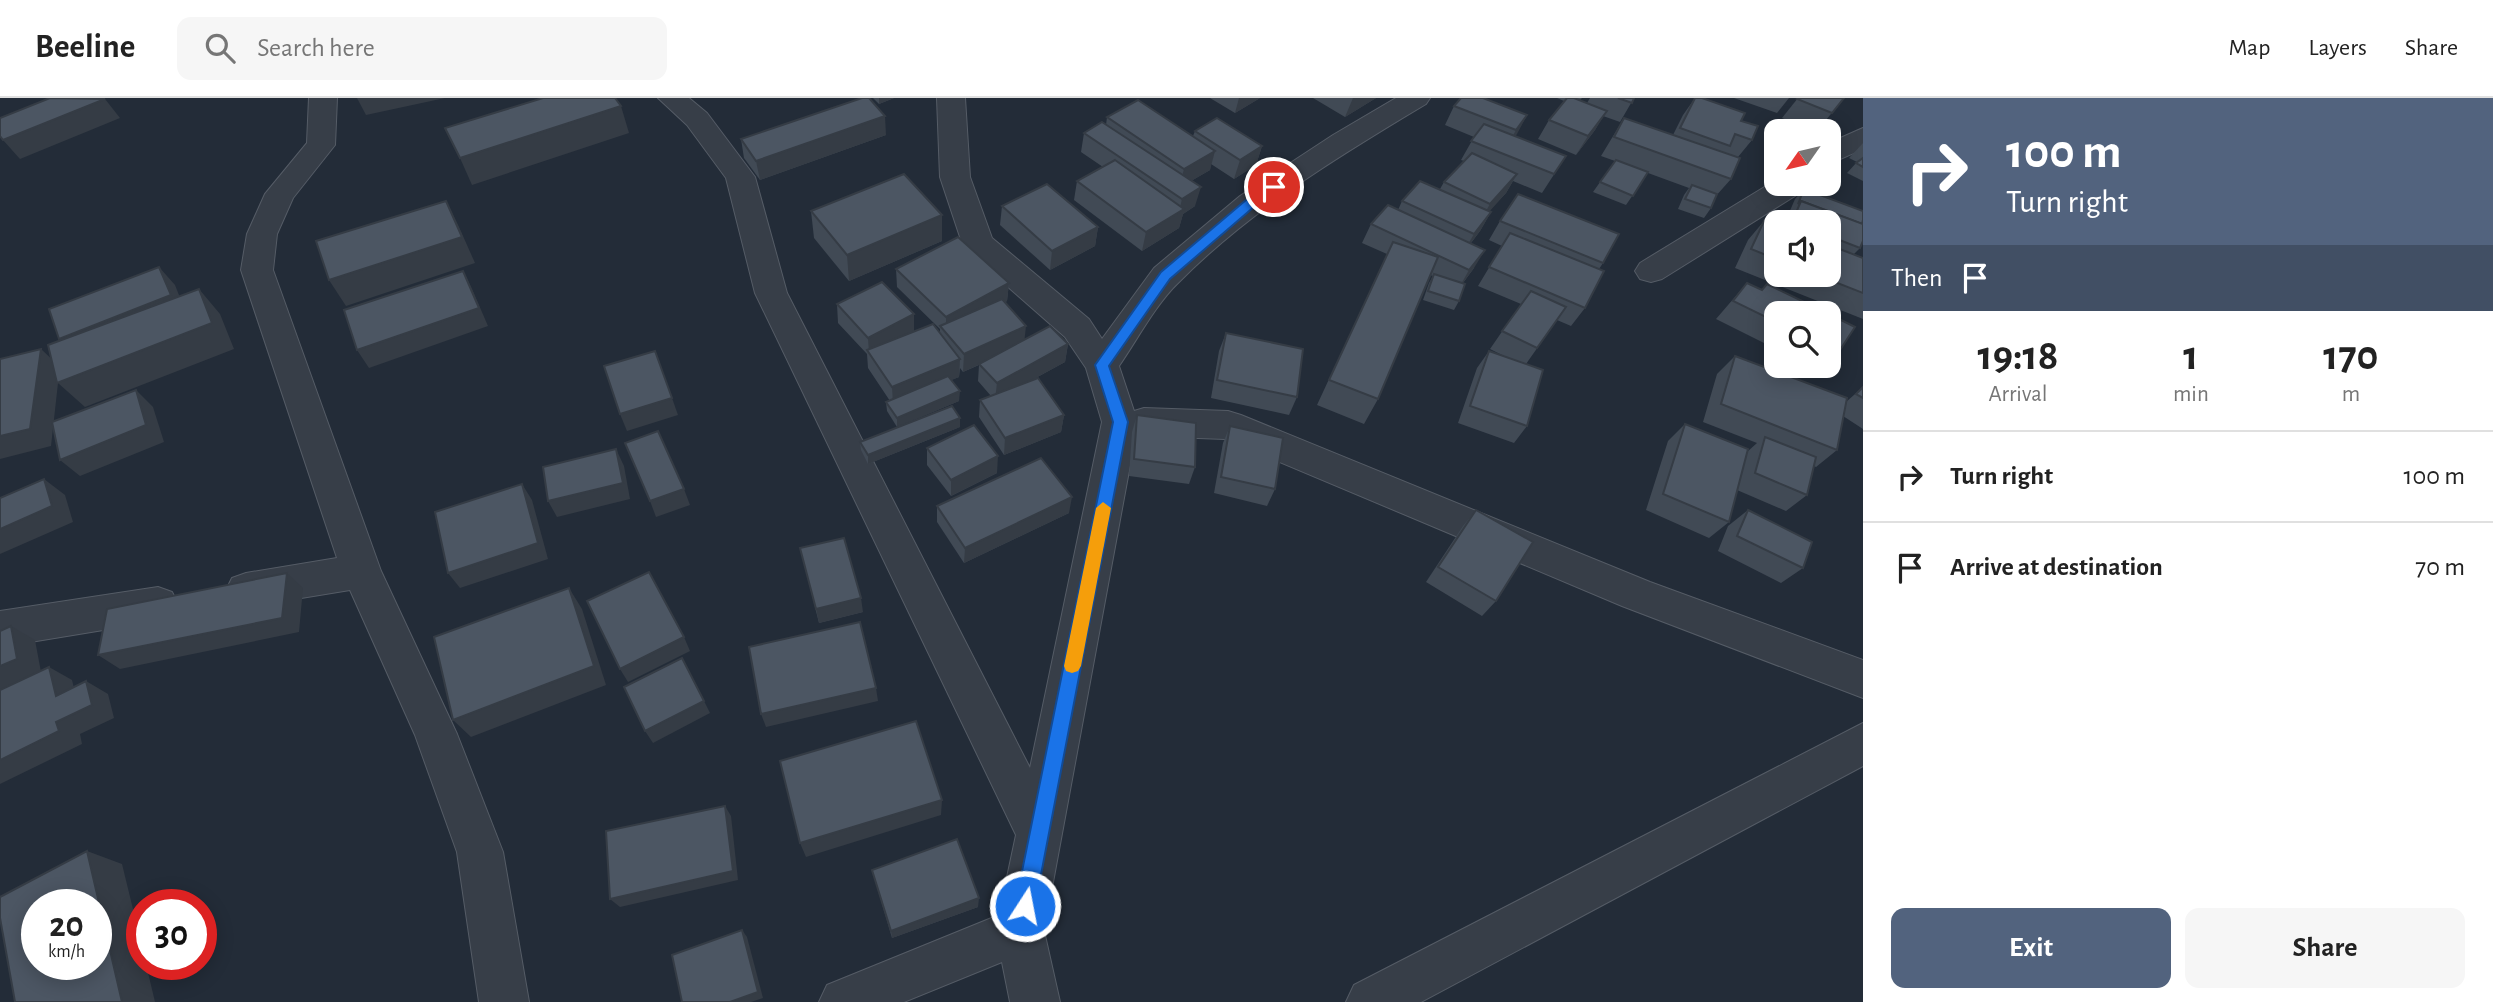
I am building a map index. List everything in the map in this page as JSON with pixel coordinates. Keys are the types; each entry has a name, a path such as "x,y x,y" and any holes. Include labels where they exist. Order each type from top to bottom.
{"street":[{"path":"323,98 321,145 280,194 262,233 257,270 361,571 436,734 480,852 504,1002"},
{"path":"671,98 697,120 740,177 771,293 1039,833"},
{"path":"951,98 955,177 978,243 1077,328 1102,365 1120,422 1020,931 1035,1002"},
{"path":"1102,365 1165,275 1241,211 1343,141 1416,98"},
{"path":"1841,149 1863,137"},
{"path":"1650,271 1772,196"},
{"path":"1120,422 1228,425 1636,594 1863,679"},
{"path":"0,629 361,571"},
{"path":"1371,1002 1863,743"},
{"path":"844,1002 1020,931"}],"building":[{"path":"50,98 105,99 3,140 0,136 0,118"},
{"path":"543,98 615,98 621,106 460,158 445,128"},
{"path":"862,98 869,98 885,116 756,161 741,139"},
{"path":"1461,98 1483,98 1527,115 1516,130 1454,106"},
{"path":"1567,98 1574,98 1607,111 1588,136 1549,120"},
{"path":"1618,98 1634,98 1632,103"},
{"path":"1695,98 1745,113 1741,121 1758,126 1752,140 1735,134 1730,146 1680,128"},
{"path":"1798,98 1844,98 1832,113"},
{"path":"1138,100 1215,151 1184,169 1107,117"},
{"path":"1217,118 1262,146 1240,160 1195,131"},
{"path":"1624,118 1740,158 1731,179 1614,137"},
{"path":"1102,122 1201,187 1182,199 1084,133"},
{"path":"1484,124 1566,156 1554,174 1471,141"},
{"path":"1472,153 1517,174 1490,204 1444,182"},
{"path":"1863,158 1863,167 1856,163"},
{"path":"1115,160 1184,209 1146,232 1077,181"},
{"path":"1616,160 1648,172 1633,196 1600,182"},
{"path":"904,174 942,215 847,255 811,211"},
{"path":"1420,181 1491,212 1474,234 1402,201"},
{"path":"1047,184 1098,227 1052,251 1002,206"},
{"path":"1692,185 1717,194 1711,208 1685,199"},
{"path":"1518,194 1619,234 1603,263 1500,221"},
{"path":"1801,196 1823,196 1863,211 1862,224 1841,216 1841,210 1825,210 1801,201 1798,204"},
{"path":"446,201 462,237 329,280 316,241"},
{"path":"1801,201 1825,210 1797,210"},
{"path":"1388,205 1485,250 1469,270 1371,224"},
{"path":"1841,216 1863,224 1863,241 1860,248 1841,241"},
{"path":"1764,221 1764,254 1751,249"},
{"path":"1510,233 1604,271 1585,308 1489,267"},
{"path":"958,237 1009,283 946,317 896,269"},
{"path":"1393,242 1438,257 1378,399 1329,380"},
{"path":"1841,250 1863,258 1863,293 1841,284"},
{"path":"159,267 171,295 59,339 49,309"},
{"path":"463,271 479,308 357,350 344,310"},
{"path":"1434,274 1465,284 1459,301 1428,291"},
{"path":"882,282 914,314 868,338 837,304"},
{"path":"1747,283 1762,290 1764,287 1773,287 1802,301 1764,301 1764,316 1733,301"},
{"path":"199,289 212,323 57,383 48,345"},
{"path":"1531,291 1566,307 1537,348 1502,331"},
{"path":"1002,299 1026,326 964,354 940,326"},
{"path":"1841,320 1855,327 1841,348"},
{"path":"933,324 960,359 892,387 867,350"},
{"path":"1050,326 1068,344 997,383 979,364"},
{"path":"1226,333 1303,349 1297,397 1217,380"},
{"path":"41,349 30,429 0,436 0,359"},
{"path":"655,351 672,398 620,414 604,366"},
{"path":"1489,351 1543,370 1527,426 1470,406"},
{"path":"1735,356 1764,367 1764,378 1794,378 1847,398 1837,450 1721,404"},
{"path":"948,376 960,391 897,418 886,402"},
{"path":"1038,378 1064,415 1005,438 980,400"},
{"path":"1863,387 1863,398 1856,394"},
{"path":"136,390 146,425 60,460 52,422"},
{"path":"952,406 960,418 868,455 860,442"},
{"path":"1137,415 1196,423 1195,467 1134,459"},
{"path":"1685,424 1748,449 1729,522 1663,494"},
{"path":"974,425 998,456 951,480 927,448"},
{"path":"1230,426 1283,438 1275,489 1221,477"},
{"path":"658,431 684,489 650,501 625,443"},
{"path":"1765,437 1816,457 1807,495 1755,473"},
{"path":"616,449 623,483 548,501 543,467"},
{"path":"1041,458 1072,497 965,548 937,506"},
{"path":"44,479 52,506 0,529 0,498"},
{"path":"522,484 538,543 448,573 435,512"},
{"path":"1476,510 1533,542 1496,601 1438,567"},
{"path":"1748,510 1812,542 1803,568 1737,536"},
{"path":"844,538 861,598 816,609 800,548"},
{"path":"649,572 684,637 620,669 587,601"},
{"path":"287,573 282,618 98,655 107,609"},
{"path":"569,588 594,666 453,720 434,637"},
{"path":"860,622 876,688 761,714 749,647"},
{"path":"11,626 17,659 0,666 0,631"},
{"path":"682,658 704,701 645,731 624,687"},
{"path":"49,667 56,696 86,681 92,705 56,722 59,731 0,760 0,690"},
{"path":"916,721 942,800 800,843 780,761"},
{"path":"725,806 733,871 610,899 606,831"},
{"path":"957,839 979,898 891,931 872,870"},
{"path":"87,851 96,889 21,889 21,980 112,980 112,959 122,1002 15,1002 0,918 0,897"},
{"path":"742,930 758,992 730,1002 682,1002 672,955"}],"slow traffic":[{"path":"1072,666 1103,508"}],"route":[{"path":"1025,906 1120,422 1102,365 1165,275 1274,187"}]}
